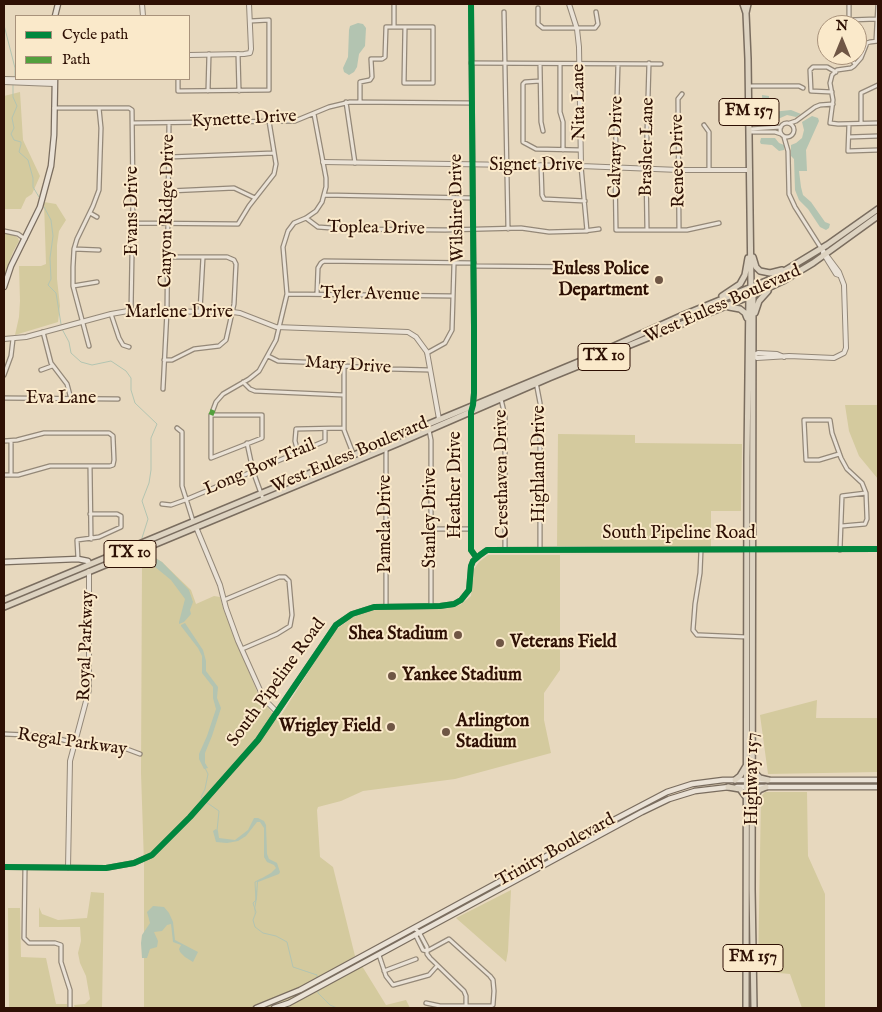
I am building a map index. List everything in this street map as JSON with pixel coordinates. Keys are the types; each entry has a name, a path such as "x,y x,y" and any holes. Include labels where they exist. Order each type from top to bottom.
{"main road":[{"name":"FM 157","path":"743,4 746,13"},
{"name":"FM 157","path":"748,4 746,13 750,130 751,251 750,550"},
{"path":"4,287 10,266 40,207 42,199 53,154 55,81"},
{"name":"West Euless Boulevard","path":"385,445 471,412 713,302 770,279 794,266 878,209"},
{"name":"West Euless Boulevard","path":"4,607 20,597 89,564 354,458 473,405 654,336 751,296 783,281 878,216"},
{"path":"751,251 756,267 760,271 774,273 794,266"},
{"path":"713,302 740,284 745,275 751,251"},
{"path":"751,324 763,295 783,281"},
{"path":"724,308 737,308 744,311 751,324"},
{"path":"689,313 692,320"},
{"path":"654,336 653,332 657,327"},
{"name":"West Euless Boulevard","path":"4,600 20,597 56,585 196,527 262,496"},
{"path":"193,521 196,527"},
{"name":"Highway 157","path":"750,550 753,780 747,799 754,1008"},
{"path":"89,571 92,566 113,557 114,554"},
{"path":"4,562 78,559 88,561 89,564 86,569 56,585"},
{"name":"Highway 157","path":"746,1008 753,802 747,780 750,637"},
{"path":"735,780 747,765"},
{"path":"752,770 756,775 768,780"},
{"path":"811,780 811,787"},
{"name":"Trinity Boulevard","path":"276,1008 289,1003 414,928 667,792 683,786 711,781 878,780"},
{"path":"728,787 740,789 744,792 747,799"},
{"path":"753,802 759,790 766,787"},
{"name":"Trinity Boulevard","path":"256,1008 274,1002 378,954 630,818 669,799 705,788 878,787"},
{"path":"627,812 630,818"},
{"path":"550,854 553,860"},
{"path":"463,902 466,906"}],"street":[{"path":"190,55 250,53 249,4"},
{"path":"394,4 394,28"},
{"name":"Wilshire Drive","path":"471,4 474,230 473,405 471,412"},
{"name":"Nita Lane","path":"569,4 577,29 580,64 580,150 587,231"},
{"path":"877,41 876,19 878,4"},
{"path":"538,8 537,21 540,28 593,29 598,27 596,12"},
{"path":"504,12 508,229"},
{"path":"867,19 876,19"},
{"path":"178,80 178,91 269,90 269,20 250,21"},
{"path":"360,102 360,82 370,80 372,77 371,58 382,59 385,57 386,28 405,27 433,27 433,83 404,83 405,27"},
{"path":"208,54 208,91"},
{"path":"238,54 239,91"},
{"path":"471,63 661,64"},
{"name":"Brasher Lane","path":"648,230 646,168 649,63"},
{"path":"540,64 541,122 543,131"},
{"path":"560,64 560,112 563,122 563,150"},
{"name":"Calvary Drive","path":"618,64 615,167 616,230 648,230"},
{"path":"855,65 851,68 840,69 830,80 833,104 830,123 878,123"},
{"path":"832,92 811,91 811,69 813,67 827,67 836,72"},
{"path":"4,81 55,81"},
{"path":"540,81 525,82 523,84 523,142 536,149 580,150"},
{"path":"861,123 861,93 878,85"},
{"path":"749,86 799,86 803,88"},
{"name":"Renee Drive","path":"680,230 678,99 682,94"},
{"path":"346,102 356,163"},
{"name":"Kynette Drive","path":"133,123 295,120 346,102 472,103"},
{"path":"794,128 815,107 820,104 833,104"},
{"path":"54,108 100,108 99,190 74,249 73,286 89,346"},
{"name":"Evans Drive","path":"100,108 129,108 132,111 133,223 131,311"},
{"path":"213,410 216,402 223,394 259,371 276,340 287,294 283,247 288,231 294,223 316,211 325,195 326,178 314,114"},
{"path":"750,130 781,127 785,123 790,123 804,116"},
{"path":"133,223 236,225 254,198 274,174 276,164 270,121"},
{"name":"Canyon Ridge Drive","path":"163,389 167,311 169,123"},
{"path":"751,356 758,353 777,354 784,357 834,358 844,353 846,348 845,290 843,281 836,274 795,206 788,188 788,151 791,136 794,134 794,128 790,123"},
{"path":"849,124 848,151 878,150"},
{"path":"704,125 708,132 709,170"},
{"path":"781,127 788,151"},
{"path":"750,130 775,132 791,136"},
{"path":"849,137 878,136"},
{"path":"169,157 274,153"},
{"name":"Signet Drive","path":"323,162 750,170"},
{"path":"541,165 542,195 544,199 585,200"},
{"path":"169,191 234,188 254,198"},
{"path":"325,195 473,198"},
{"path":"90,213 97,216"},
{"name":"Toplea Drive","path":"306,218 318,227 474,230 521,228 549,232 599,229"},
{"path":"648,230 687,230 719,223"},
{"path":"4,231 18,234 24,239"},
{"path":"74,249 99,250"},
{"path":"164,360 172,360 194,349 215,347 223,344 229,333 233,312 235,262 227,257 168,257"},
{"path":"200,311 203,257"},
{"path":"318,294 318,268 324,261 590,267"},
{"path":"439,419 427,353 442,345 450,335 453,323 454,264"},
{"path":"73,286 97,282"},
{"name":"Tyler Avenue","path":"287,294 453,296"},
{"name":"Marlene Drive","path":"4,339 13,339 111,314 131,311 233,312 280,327 403,331 416,337 427,353"},
{"path":"111,314 119,338 123,345 129,347"},
{"path":"43,332 52,366 67,384 71,399"},
{"path":"4,374 11,356 13,339"},
{"name":"Mary Drive","path":"268,356 278,361 430,370"},
{"path":"41,370 52,366"},
{"path":"344,366 344,428 354,458"},
{"path":"243,382 255,391 343,395"},
{"name":"Highland Drive","path":"535,382 540,403 540,549"},
{"name":"Eva Lane","path":"4,398 118,399"},
{"name":"Cresthaven Drive","path":"501,398 505,419 505,550"},
{"name":"Heather Drive","path":"471,412 471,550 476,558"},
{"path":"212,415 262,415 262,438 247,443 211,458 212,415"},
{"path":"839,454 819,460 806,460 804,420 830,420 832,434 839,454 847,469 862,483 866,493 867,519 865,524 842,526"},
{"path":"177,428 182,432 180,464 182,486 193,521"},
{"path":"298,452 296,429 344,428"},
{"name":"Long Bow Trail","path":"162,504 171,505 185,500 325,441 325,429"},
{"name":"Stanley Drive","path":"428,430 431,440 431,606"},
{"path":"4,441 44,433 111,433 114,436 113,465 50,466 4,475"},
{"path":"11,441 11,475"},
{"path":"247,443 253,471 262,496"},
{"name":"Pamela Drive","path":"385,445 386,606"},
{"path":"90,466 91,539"},
{"path":"840,550 842,496 866,493"},
{"path":"78,559 77,540 91,539 120,527 121,516 117,514 90,514"},
{"path":"196,527 220,585 242,649 263,698 277,712"},
{"path":"431,529 471,529"},
{"name":"South Pipeline Road","path":"4,867 106,868 142,861 152,855 190,817 258,740 336,625 363,609 386,606 452,605 464,598 470,586 471,566 476,558 487,550 878,549"},
{"path":"701,550 693,630 700,636 750,637"},
{"name":"Royal Parkway","path":"68,868 69,776 74,742 89,690 89,571"},
{"path":"224,600 279,577 286,577 289,581 292,615 290,626 242,649"},
{"name":"Regal Parkway","path":"4,734 49,736 85,746 124,748 140,754"},
{"path":"25,868 24,938 30,943 56,943 61,945 61,962 70,990 70,1008"},
{"path":"414,928 425,943 430,958 460,986 466,996 466,1005"},
{"path":"417,933 423,950 427,951"},
{"path":"426,1003 440,1006 493,1005 494,986 490,976 449,939 427,951"},
{"path":"418,940 422,944 425,943"},
{"path":"378,954 384,971 393,985 429,975 437,966"},
{"path":"384,971 416,959"}],"shaded area":[{"path":"358,23 363,24 366,28 365,46 359,54 357,67 349,75 344,72 343,68 348,57 349,30 350,26"},
{"path":"20,92 23,140 40,176 32,194 26,198 21,209 4,209 4,96"},
{"path":"762,95 769,96 769,108 772,112 791,110 801,114 796,117 787,115 778,119 763,119"},
{"path":"812,116 818,118 819,121 806,150 807,171 799,171 803,195 811,202 825,222 830,224 826,230 820,227 808,209 799,200 795,190 794,159 791,156 791,145 802,138 804,130 802,122"},
{"path":"761,138 775,138 784,145 784,150 779,151 772,145 761,144"},
{"path":"44,202 56,204 66,220 59,231 57,245 57,279 60,306 58,322 15,335 20,301 19,266 41,266 46,264"},
{"path":"4,233 13,235 19,241 4,276"},
{"path":"845,405 878,405 878,479 859,456 849,431"},
{"path":"558,434 635,435 635,443 742,444 741,511 711,511 711,547 557,546"},
{"path":"488,555 560,555 560,670 544,693 544,720 551,753 455,779 363,791 341,801 318,807 317,810 320,857 333,867 355,956 344,963 349,973 362,966 386,1005 406,1000 410,1008 144,1008 144,863 141,773 142,565 154,557 162,562 191,590 196,604 214,596 220,597 258,694 273,714 280,717 334,631 353,617 376,609 444,609 460,605 471,596 474,569"},
{"path":"152,556 162,562 189,590 193,602 190,610 191,614 184,622 179,624 185,599 171,580 149,562 148,559"},
{"path":"185,623 203,650 206,671 218,687 217,698 221,708 205,753 205,763 208,768 204,769 199,759 199,754 216,709 213,687 202,673 202,656 181,626"},
{"path":"817,700 816,718 878,718 878,772 768,774 760,715"},
{"path":"765,792 807,792 808,856 825,894 825,1008 802,1008 790,974 758,971 761,797"},
{"path":"254,818 264,821 266,825 267,854 269,859 277,863 280,872 258,882 254,915 257,881 276,868 267,862 264,857 264,828 260,822 257,822 246,836 238,841 227,843 216,842 213,831 216,829 218,831 219,838 235,840 248,830"},
{"path":"511,890 508,951 506,962 456,918"},
{"path":"91,892 104,893 102,1008 75,1008 74,1005 85,1004 90,999 86,976 78,953 81,941 80,927 39,927 39,907 42,914 58,920 87,918"},
{"path":"153,906 164,907 169,913 173,922 175,940 198,952 193,962 180,952 181,945 173,942 171,924 167,925 162,931 154,932 158,941 157,947 150,949 147,958 142,958 142,935 150,923 147,912"},
{"path":"8,908 20,908 21,957 46,958 56,1004 67,1004 67,1008 9,1008"}],"waterway":[{"path":"4,25 15,68 15,76"},
{"path":"13,85 13,97 17,106 12,118 14,128 11,134 14,140 21,142 19,152 28,160 33,178 33,187 39,197"},
{"path":"44,207 51,220 53,236 50,258 51,279 48,285 56,293 61,324"},
{"path":"62,329 69,342 71,353 81,362 92,365 111,361 126,371 131,378 131,390 135,403 157,424 151,438 149,483 142,501 148,519 142,538"},
{"path":"147,551 150,557"},
{"path":"204,799 201,797 208,774 205,768"},
{"path":"206,802 219,811 217,831"},
{"path":"261,879 255,882 256,900 253,903 256,912 253,920 255,927 263,933 276,936 287,942 293,967 317,975 317,980"},
{"path":"318,989 318,993 330,1005 337,1008"}],"marked path":[{"path":"211,415 213,410"}],"cycle path":[{"path":"471,4 474,326 474,393 471,412 471,550 476,557"},
{"path":"4,867 106,868 134,863 152,855 190,817 258,740 336,625 352,614 374,607 454,604 461,600 469,590 473,561 487,550 878,549"}],"place":[{"name":"Euless Police Department","path":"659,280"},
{"name":"Shea Stadium","path":"458,635"},
{"name":"Veterans Field","path":"500,643"},
{"name":"Yankee Stadium","path":"392,676"},
{"name":"Wrigley Field","path":"391,727"},
{"name":"Arlington Stadium","path":"446,732"}]}
